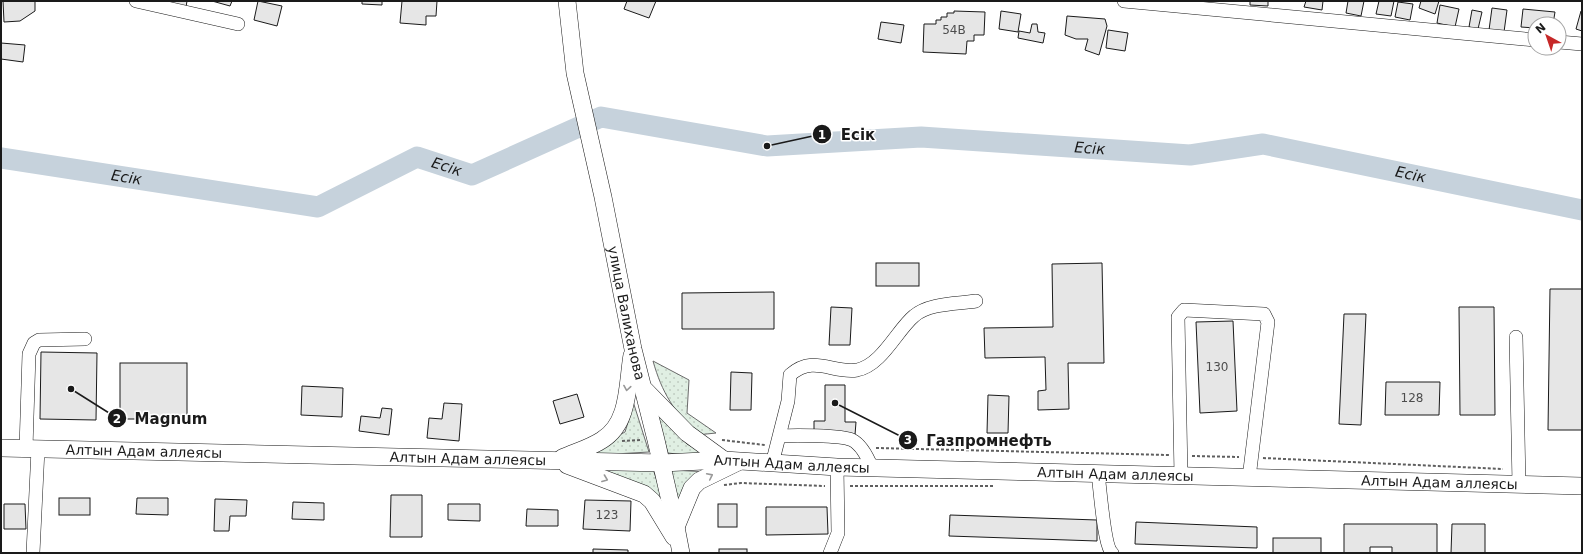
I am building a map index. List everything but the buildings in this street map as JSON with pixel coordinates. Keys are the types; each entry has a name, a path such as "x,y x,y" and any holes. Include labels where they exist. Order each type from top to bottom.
{"main road":[{"name":"улица Валиханова","path":"567,1 575,73 603,197 633,349 662,463 679,548"},
{"path":"556,460 602,440 615,430 622,416 633,349"},
{"path":"644,389 687,433 724,460"},
{"name":"Алтын Адам аллеясы","path":"1,448 662,463 742,460 772,464 837,467 1249,478 1519,477 1582,486"},
{"path":"556,460 644,494 652,501 679,548"},
{"path":"676,527 692,488 699,481 742,460"}],"street":[{"path":"136,1 238,24"},
{"path":"1124,1 1154,2 1527,39"},
{"path":"1567,43 1582,44"},
{"path":"772,464 788,402 790,375 796,370 817,364 858,370 872,362 887,349 915,315 932,308 976,301"},
{"path":"1181,476 1178,317 1184,310 1264,314 1268,322 1249,478"},
{"path":"1516,336 1519,477"},
{"path":"33,553 29,354 34,343 39,340 86,339"},
{"path":"778,441 795,435 852,440 868,457 872,468"},
{"path":"830,553 838,532 837,467"},
{"path":"1098,474 1106,538 1109,550 1112,553"}],"path":[{"path":"620,434 622,447"},
{"path":"621,441 645,440"},
{"path":"721,440 736,443 778,441"},
{"path":"861,448 1252,458 1519,477"}],"green space":[{"path":"653,361 689,380 687,413 716,433 697,435 689,426 675,409 660,383"},
{"path":"631,395 649,452 580,456 625,432 630,416"},
{"path":"651,398 687,444 712,458 668,453"},
{"path":"601,468 653,469 669,517"},
{"path":"670,470 710,472 677,509"}],"waterway":[{"name":"Есік","path":"1,158 318,207 417,157 472,175 601,117 767,146 921,137 1190,155 1263,144 1582,210"}],"place":[{"name":"Есік","path":"767,146"},
{"name":"Magnum","path":"71,389"},
{"name":"Газпромнефть","path":"835,403"}]}
